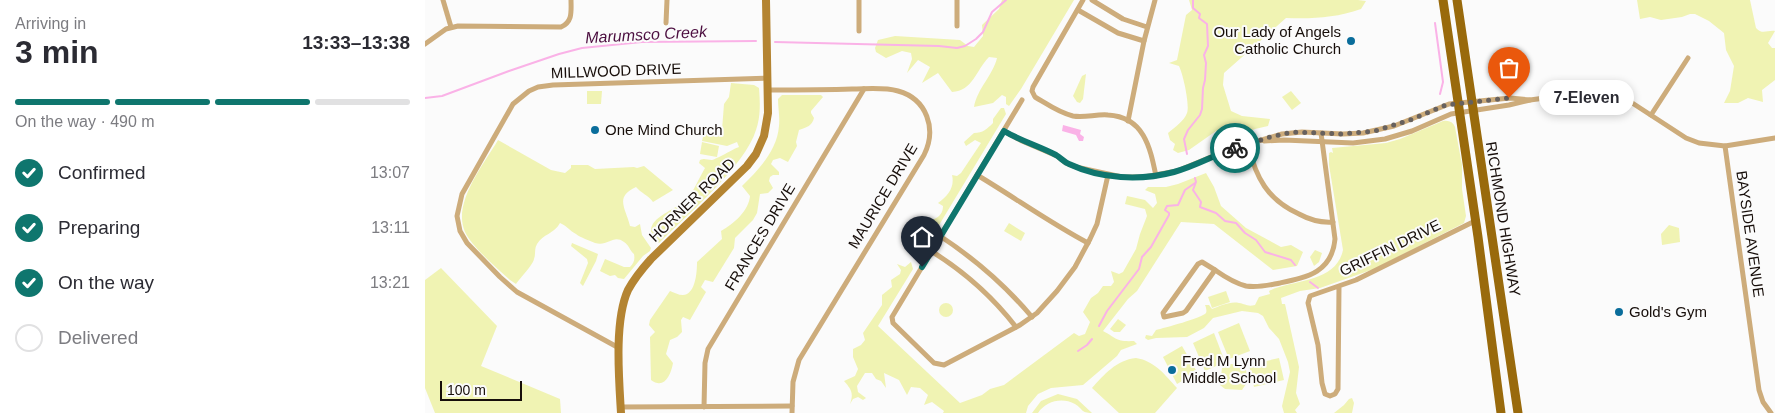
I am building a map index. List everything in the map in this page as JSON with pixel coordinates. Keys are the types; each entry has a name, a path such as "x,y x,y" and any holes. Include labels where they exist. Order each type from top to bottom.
{"main road":[{"name":"HORNER ROAD","path":"621,410 619,348 622,310 631,285 651,259 731,183 760,146 766,128 769,106 766,0"},
{"name":"RICHMOND HIGHWAY","path":"1443,0 1501,413"},
{"name":"RICHMOND HIGHWAY","path":"1457,0 1471,106 1518,413"}],"street":[{"path":"443,0 451,27"},
{"path":"425,44 451,27 471,25 561,28 569,21 571,0"},
{"path":"667,0 667,23"},
{"path":"859,0 859,31"},
{"path":"957,0 957,26"},
{"path":"1083,0 1033,87 1033,93 1043,102 1067,114 1084,117 1109,115 1128,121 1140,130 1149,144 1156,176"},
{"path":"1092,0 1123,19 1147,28"},
{"path":"1128,121 1147,28 1155,0"},
{"path":"1078,10 1118,33 1144,42"},
{"path":"1651,115 1688,58"},
{"name":"MILLWOOD DRIVE","path":"619,348 517,292 467,243 460,230 457,216 460,199 468,180 513,104 522,95 534,88 563,84 661,83 768,78"},
{"name":"MAURICE DRIVE","path":"768,90 864,89 898,91 917,101 929,120 930,141 924,155 799,360 793,382 792,413"},
{"name":"FRANCES DRIVE","path":"704,406 705,363 712,342 864,89"},
{"path":"1004,131 1070,164 1108,175 1134,178 1156,176 1177,171 1228,150 1292,132 1352,134 1375,131 1413,119 1441,106 1458,108 1509,98 1530,100 1604,90 1620,95 1691,140 1709,146 1725,146 1775,138"},
{"path":"1022,100 892,316 892,320 934,363 944,365 1016,327 1031,317 1061,286 1088,243 1097,224 1108,175"},
{"path":"1258,141 1284,140 1353,143 1385,139 1412,131 1448,115 1458,108 1471,106"},
{"path":"1215,270 1186,311 1164,317 1163,314 1199,263 1204,262 1232,281 1257,287 1309,276 1322,269 1331,257 1335,239 1321,133"},
{"path":"1248,144 1260,180 1277,201 1313,220 1333,222"},
{"name":"BAYSIDE AVENUE","path":"1725,146 1759,390 1763,402 1771,413"},
{"path":"977,175 1067,232 1088,243"},
{"name":"GRIFFIN DRIVE","path":"1339,287 1338,389 1332,395 1325,394 1322,383 1318,345 1308,303 1310,296 1356,280 1475,221"},
{"path":"940,236 991,273 1031,317"},
{"path":"931,251 981,288 1016,327"},
{"path":"621,410 704,406 792,406"}],"green space":[{"path":"1002,0 1074,0 1009,106 1006,104 1006,97 1002,95 993,103 974,107 978,94 997,58 989,57 970,84 959,91 952,92 938,73 922,83 930,67 918,60 907,73 912,59 911,53 902,51 886,58 876,52 875,48 878,40 895,36 960,40 968,46 974,47 983,36 982,25 999,9"},
{"path":"1189,0 1366,1 1361,9 1333,16 1286,18 1224,73 1223,85 1231,111 1242,116 1270,119 1268,126 1242,134 1216,131 1189,150 1178,153 1173,150 1175,144 1170,140 1168,133 1186,116 1188,103 1179,66 1169,63 1177,60 1186,15 1192,10"},
{"path":"1637,0 1750,0 1756,28 1763,32 1775,31 1768,43 1772,48 1775,48 1775,80 1762,90 1763,102 1748,98 1738,103 1724,103 1730,91 1734,66 1726,50 1724,33 1709,21 1695,14 1661,20 1650,17 1640,19"},
{"path":"1086,74 1083,99 1080,103 1073,96 1082,76"},
{"path":"731,83 754,85 759,88 759,120 750,144 714,190 659,243 651,229 659,217 690,196 705,168 699,163 700,160 712,160 739,147 737,142 727,146 702,141 704,133 722,130 724,104 729,97"},
{"path":"587,91 602,91 601,104 587,104"},
{"path":"1291,91 1301,103 1292,110 1282,97"},
{"path":"782,95 821,95 823,97 811,111 814,118 812,123 799,130 797,146 788,162 780,158 773,160 771,164 779,172 779,175 770,177 769,181 773,188 768,193 760,194 757,213 753,220 735,238 734,248 713,282 705,280 701,287 706,292 690,320 683,317 681,320 682,332 670,340 666,354 673,363 671,372 666,380 656,383 651,380 650,337 655,332 649,325 650,320 670,291 683,295 690,292 695,280 697,262 722,239 721,231 736,221 747,206 750,196 742,186 761,166 775,144 779,126 778,99"},
{"path":"1001,108 1004,108 1006,114 918,260 912,256 911,247 917,247 920,242 919,238 924,231 921,226 941,214 943,206 938,203 950,191 952,175 957,176 961,173 981,143 975,140 966,146 964,142 974,133 989,127"},
{"path":"1443,121 1451,122 1455,127 1462,165 1462,189 1466,216 1464,223 1374,269 1320,288 1300,291 1281,298 1282,304 1285,304 1299,367 1296,393 1300,404 1295,410 1297,413 1284,413 1282,406 1290,372 1288,362 1279,339 1269,328 1263,316 1258,313 1242,311 1213,318 1204,328 1187,337 1148,340 1145,338 1146,335 1152,336 1156,330 1183,323 1203,315 1206,313 1205,305 1209,305 1212,309 1232,303 1248,306 1255,305 1259,297 1270,294 1269,291 1271,290 1325,273 1339,260 1343,250 1329,165 1329,153 1333,153 1332,148 1386,143"},
{"path":"498,140 551,170 565,173 571,168 571,165 588,165 595,169 637,168 644,166 673,190 653,202 636,187 629,191 623,199 624,209 630,226 635,227 640,224 642,235 651,248 650,251 643,256 624,279 618,278 615,275 610,276 600,271 605,259 624,267 630,267 633,263 634,254 627,245 617,239 600,244 595,243 560,223 555,230 542,238 537,244 533,262 516,284 510,280 468,238 462,221 466,196 471,184"},
{"path":"702,142 719,146 717,157 700,154"},
{"path":"1206,173 1221,206 1246,228 1281,247 1291,245 1303,252 1297,266 1273,270 1214,224 1181,222 1137,291 1128,299 1103,331 1117,339 1134,341 1137,344 1121,350 1117,356 1083,385 1051,388 1038,394 1028,406 1026,413 943,413 944,411 932,402 924,405 928,395 920,388 911,387 907,395 899,380 884,373 886,388 872,373 865,373 857,386 858,392 866,398 863,400 858,397 853,399 850,404 851,391 844,381 855,376 858,369 853,357 853,349 861,345 865,340 863,333 882,305 882,295 892,287 891,280 900,274 901,270 897,264 905,267 911,262 913,269 878,326 960,403 982,395 990,389 1004,385 1074,333 1079,336 1085,334 1090,322 1083,312 1091,298 1103,286 1111,286 1114,282 1111,271 1119,274 1123,272 1136,249 1147,216 1145,209 1125,204 1127,196 1145,200 1153,208 1157,203 1155,194 1145,190 1148,187 1166,187"},
{"path":"1009,223 1025,233 1021,241 1004,231"},
{"path":"1669,225 1679,228 1680,242 1662,245 1661,234"},
{"path":"572,243 598,254 583,286 580,283 588,263 587,259 571,246"},
{"path":"1315,250 1322,253 1319,262 1314,266 1310,257"},
{"path":"441,268 497,326 481,366 560,399 561,413 435,413 425,388 425,280"},
{"path":"1226,291 1230,302 1212,308 1208,297"},
{"path":"946,303 951,305 953,310 951,315 946,317 941,315 939,310 941,305"},
{"path":"1118,319 1126,325 1120,332 1114,332 1110,329"},
{"path":"1239,323 1250,351 1229,359 1218,332"},
{"path":"1214,333 1225,362 1205,371 1193,343"},
{"path":"1182,346 1197,372 1177,384 1163,357"},
{"path":"1136,358 1154,365 1177,388 1155,413 1119,413 1092,388 1116,365"},
{"path":"1279,358 1284,380 1254,387 1249,365"},
{"path":"1231,364 1240,365 1246,370 1248,381 1242,390 1225,389 1220,385 1222,368"},
{"path":"1058,394 1077,399 1092,413 1084,411 1070,402 1055,401 1045,406 1038,413 1032,413 1041,401"},
{"path":"1352,398 1354,403 1352,413 1334,413 1349,399"}],"shaded area":[{"path":"1063,125 1081,130 1080,134 1084,137 1083,141 1079,141 1076,135 1062,131"}],"waterway":[{"name":"Marumsco Creek","path":"775,42 957,48 965,46 976,39 983,32 992,12 1006,0"},
{"path":"1187,154 1184,139 1202,109 1206,63 1204,55 1208,46 1207,24 1199,18 1200,14 1193,8 1193,0"},
{"path":"1435,23 1443,82 1440,94"},
{"name":"Marumsco Creek","path":"425,98 442,96 509,71 582,48 642,42 756,41"},
{"path":"1195,178 1196,182 1193,190 1201,202 1200,207 1216,213 1225,221 1236,223 1245,233 1256,240 1265,252 1291,260 1295,265"},
{"path":"1099,326 1107,311 1139,269 1142,257 1151,247 1169,215 1165,210 1167,206 1178,205 1185,190 1195,183"},
{"path":"1310,282 1318,288"},
{"path":"1078,351 1092,339"}],"way so far":[{"path":"1235,148 1292,132 1343,134 1375,131 1413,119 1441,106 1509,98"}],"place":[{"name":"Our Lady of Angels Catholic Church","path":"1351,41"},
{"name":"7-Eleven","path":"1509,98"},
{"name":"One Mind Church","path":"595,130"},
{"name":"Gold's Gym","path":"1619,312"},
{"name":"Fred M Lynn Middle School","path":"1172,370"}],"route":[{"path":"922,267 1004,131 1070,164 1091,171 1122,177 1162,175 1194,165 1235,148"}]}
